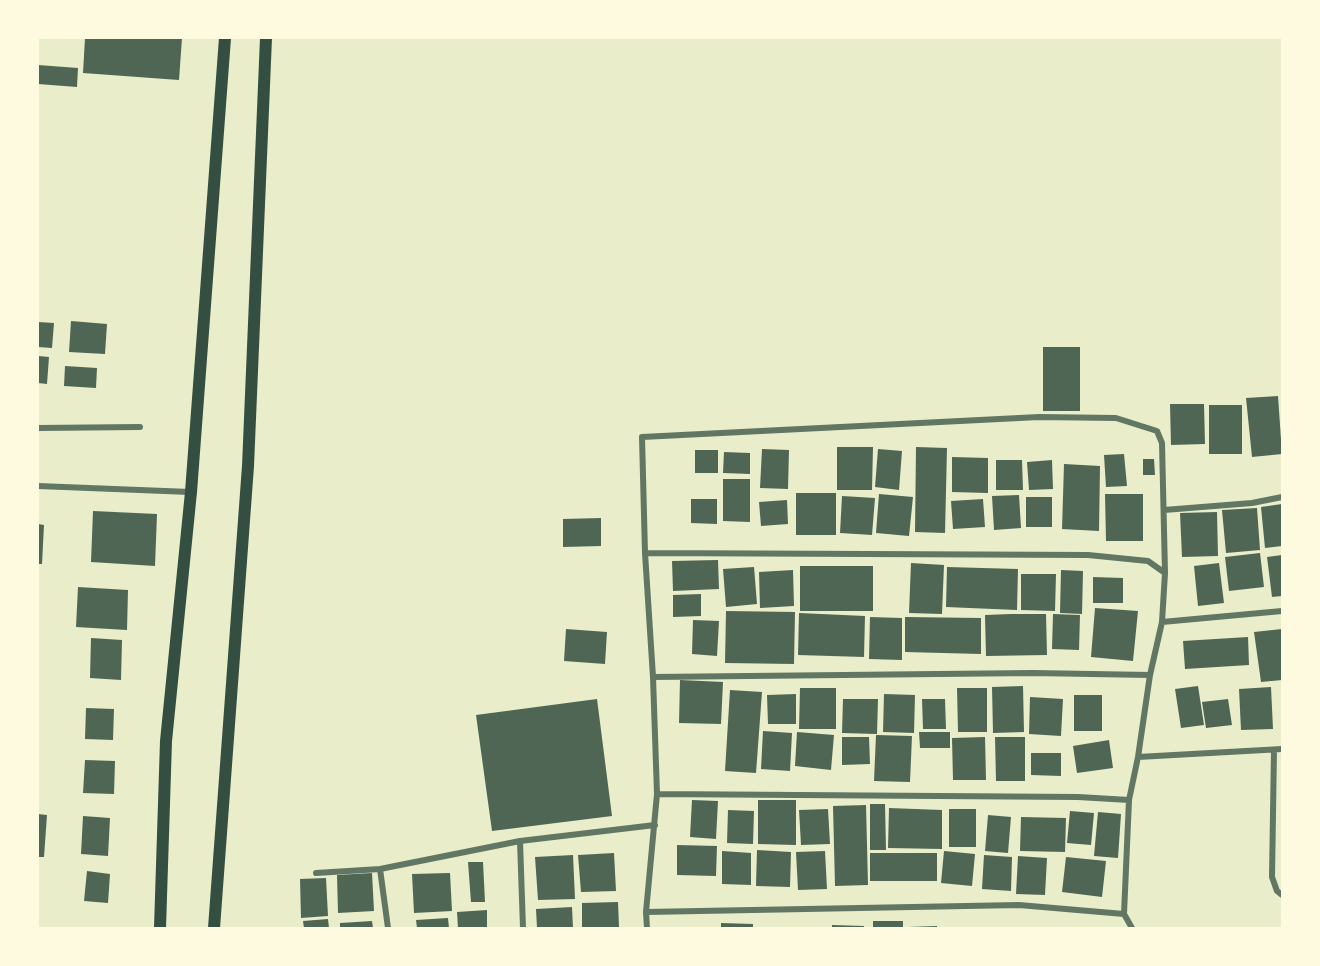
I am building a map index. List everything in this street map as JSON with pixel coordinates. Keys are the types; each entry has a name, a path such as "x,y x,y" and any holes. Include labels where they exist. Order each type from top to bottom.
{"main road":[{"path":"160,928 166,741 191,492 225,38"},
{"path":"214,928 248,466 266,38"}],"street":[{"path":"647,928 646,912 657,794 653,677 645,553 642,437 1039,417 1116,418 1157,431 1162,443 1165,573 1162,622 1150,675 1130,800 1124,914 1132,928"},
{"path":"38,428 140,427"},
{"path":"38,486 191,492"},
{"path":"1164,510 1252,503 1282,497"},
{"path":"645,553 1088,555 1148,561 1165,573"},
{"path":"1162,622 1282,611"},
{"path":"653,677 1021,673 1150,675"},
{"path":"1138,757 1282,749"},
{"path":"1274,750 1272,877 1277,891 1282,895"},
{"path":"657,794 1066,797 1130,800"},
{"path":"316,873 380,869 520,841 655,825"},
{"path":"520,841 523,928"},
{"path":"380,869 388,928"},
{"path":"646,912 1019,905 1124,914"}],"building":[{"path":"85,38 182,38 179,80 83,73"},
{"path":"38,65 78,68 77,87 38,84"},
{"path":"71,321 107,324 105,354 69,352"},
{"path":"38,322 54,323 52,348 38,347"},
{"path":"1043,347 1080,347 1080,411 1043,411"},
{"path":"38,356 49,357 47,384 38,383"},
{"path":"65,366 97,368 96,388 64,386"},
{"path":"1278,396 1282,454 1252,457 1246,398"},
{"path":"1170,404 1204,404 1205,444 1171,445"},
{"path":"1209,405 1242,405 1242,454 1209,454"},
{"path":"837,447 873,447 872,490 837,490"},
{"path":"916,447 947,448 945,533 915,532"},
{"path":"762,449 789,450 788,489 760,488"},
{"path":"878,449 902,451 899,490 875,487"},
{"path":"695,450 718,450 718,473 695,473"},
{"path":"724,452 750,453 750,474 723,473"},
{"path":"1124,454 1127,486 1106,487 1104,455"},
{"path":"952,457 988,458 988,493 952,492"},
{"path":"1143,459 1154,459 1155,475 1143,475"},
{"path":"996,460 1022,460 1023,490 996,490"},
{"path":"1052,460 1053,489 1029,490 1027,462"},
{"path":"1064,464 1100,466 1099,531 1062,529"},
{"path":"723,479 750,479 750,522 723,521"},
{"path":"796,493 836,493 836,535 796,535"},
{"path":"879,494 913,497 909,536 876,533"},
{"path":"1105,494 1143,494 1143,541 1106,541"},
{"path":"1019,495 1021,528 994,530 992,496"},
{"path":"842,496 875,498 872,535 840,533"},
{"path":"1026,497 1052,497 1052,527 1026,527"},
{"path":"691,499 717,499 717,524 691,523"},
{"path":"983,499 985,527 953,529 951,501"},
{"path":"787,500 788,524 761,526 759,502"},
{"path":"1282,504 1282,546 1265,548 1261,507"},
{"path":"1257,508 1260,550 1226,553 1222,510"},
{"path":"93,511 157,514 155,566 91,562"},
{"path":"1217,512 1218,556 1182,557 1180,513"},
{"path":"601,518 601,546 563,547 563,519"},
{"path":"38,524 44,525 42,564 38,564"},
{"path":"1260,553 1264,587 1229,591 1225,557"},
{"path":"1282,555 1282,596 1272,597 1267,557"},
{"path":"718,560 719,589 673,591 672,561"},
{"path":"911,563 944,565 942,614 909,613"},
{"path":"1219,563 1224,603 1198,606 1194,566"},
{"path":"800,566 873,566 873,611 800,611"},
{"path":"754,567 757,604 726,607 723,569"},
{"path":"947,567 1018,569 1017,610 946,607"},
{"path":"793,570 794,606 760,608 759,572"},
{"path":"1061,570 1083,571 1082,614 1060,613"},
{"path":"1021,574 1056,574 1055,611 1021,610"},
{"path":"1093,577 1123,578 1123,603 1093,603"},
{"path":"78,587 128,590 127,630 76,627"},
{"path":"701,594 701,616 673,617 673,595"},
{"path":"1095,608 1138,611 1133,661 1091,657"},
{"path":"726,611 795,612 794,664 725,663"},
{"path":"799,613 865,616 864,657 798,655"},
{"path":"1046,614 1047,655 986,656 985,615"},
{"path":"1053,614 1080,615 1079,650 1052,649"},
{"path":"870,617 902,618 902,660 869,659"},
{"path":"905,617 981,618 981,654 905,652"},
{"path":"693,620 719,621 717,656 692,654"},
{"path":"566,629 607,632 605,664 564,661"},
{"path":"1282,629 1282,680 1261,682 1254,632"},
{"path":"1248,637 1249,665 1185,669 1183,641"},
{"path":"91,638 122,640 121,680 90,678"},
{"path":"680,680 723,682 721,724 679,723"},
{"path":"1023,686 1024,732 993,733 992,687"},
{"path":"1198,686 1204,725 1181,728 1175,689"},
{"path":"1271,687 1273,729 1241,730 1239,689"},
{"path":"800,688 836,688 836,729 799,729"},
{"path":"957,688 987,688 987,732 958,732"},
{"path":"730,690 762,692 756,773 725,771"},
{"path":"796,694 796,724 768,724 767,695"},
{"path":"884,694 915,695 914,733 883,732"},
{"path":"1074,695 1102,695 1102,731 1074,731"},
{"path":"1030,697 1063,699 1061,736 1029,734"},
{"path":"597,699 612,816 492,831 476,715"},
{"path":"843,699 878,699 877,734 842,733"},
{"path":"922,699 945,699 946,729 923,729"},
{"path":"1228,699 1232,725 1206,728 1202,702"},
{"path":"86,708 114,709 113,740 85,739"},
{"path":"763,731 792,733 790,771 761,769"},
{"path":"797,732 834,735 831,770 795,766"},
{"path":"919,732 950,732 950,748 920,748"},
{"path":"876,735 912,736 910,782 874,781"},
{"path":"842,737 869,737 870,764 842,765"},
{"path":"985,737 986,780 953,780 952,738"},
{"path":"995,737 1025,737 1025,781 996,781"},
{"path":"1109,740 1113,768 1077,773 1073,746"},
{"path":"1031,753 1061,753 1061,776 1031,775"},
{"path":"85,760 115,761 114,794 83,793"},
{"path":"692,800 718,801 716,839 690,837"},
{"path":"758,800 796,800 796,845 758,844"},
{"path":"870,804 885,804 886,850 870,850"},
{"path":"866,805 868,885 835,886 833,806"},
{"path":"889,808 942,810 942,849 888,848"},
{"path":"828,809 830,844 801,845 799,810"},
{"path":"949,809 976,809 976,847 949,847"},
{"path":"728,810 754,811 753,844 727,843"},
{"path":"1070,811 1094,813 1091,845 1067,843"},
{"path":"1098,812 1121,814 1118,858 1094,856"},
{"path":"38,814 47,815 44,857 38,857"},
{"path":"988,815 1011,817 1008,853 985,851"},
{"path":"83,816 110,818 108,856 81,854"},
{"path":"1021,817 1066,818 1065,852 1020,851"},
{"path":"677,845 717,846 716,876 677,875"},
{"path":"757,850 791,852 790,887 756,886"},
{"path":"722,851 751,853 751,885 722,884"},
{"path":"825,851 827,889 798,890 796,852"},
{"path":"944,851 975,854 972,886 941,883"},
{"path":"614,853 616,891 581,892 578,855"},
{"path":"870,853 937,853 937,881 870,881"},
{"path":"573,855 575,899 538,900 535,857"},
{"path":"984,855 1012,857 1011,891 982,889"},
{"path":"1018,856 1047,858 1045,895 1016,894"},
{"path":"1066,857 1106,861 1102,897 1062,892"},
{"path":"468,862 483,862 485,902 471,902"},
{"path":"87,871 110,874 108,903 84,901"},
{"path":"372,873 374,911 338,913 337,875"},
{"path":"450,873 452,911 414,913 412,874"},
{"path":"326,878 328,916 301,918 300,879"},
{"path":"618,902 619,927 582,928 582,903"},
{"path":"572,907 573,928 537,928 536,909"},
{"path":"487,910 487,928 458,928 457,912"},
{"path":"448,918 449,928 417,928 416,920"},
{"path":"328,919 329,928 304,928 303,921"},
{"path":"372,921 373,928 340,928 340,923"},
{"path":"873,921 903,921 903,928 873,928"},
{"path":"721,923 753,924 753,928 721,928"},
{"path":"832,925 864,926 864,928 832,928"},
{"path":"937,926 937,928 908,928 908,927"}]}
